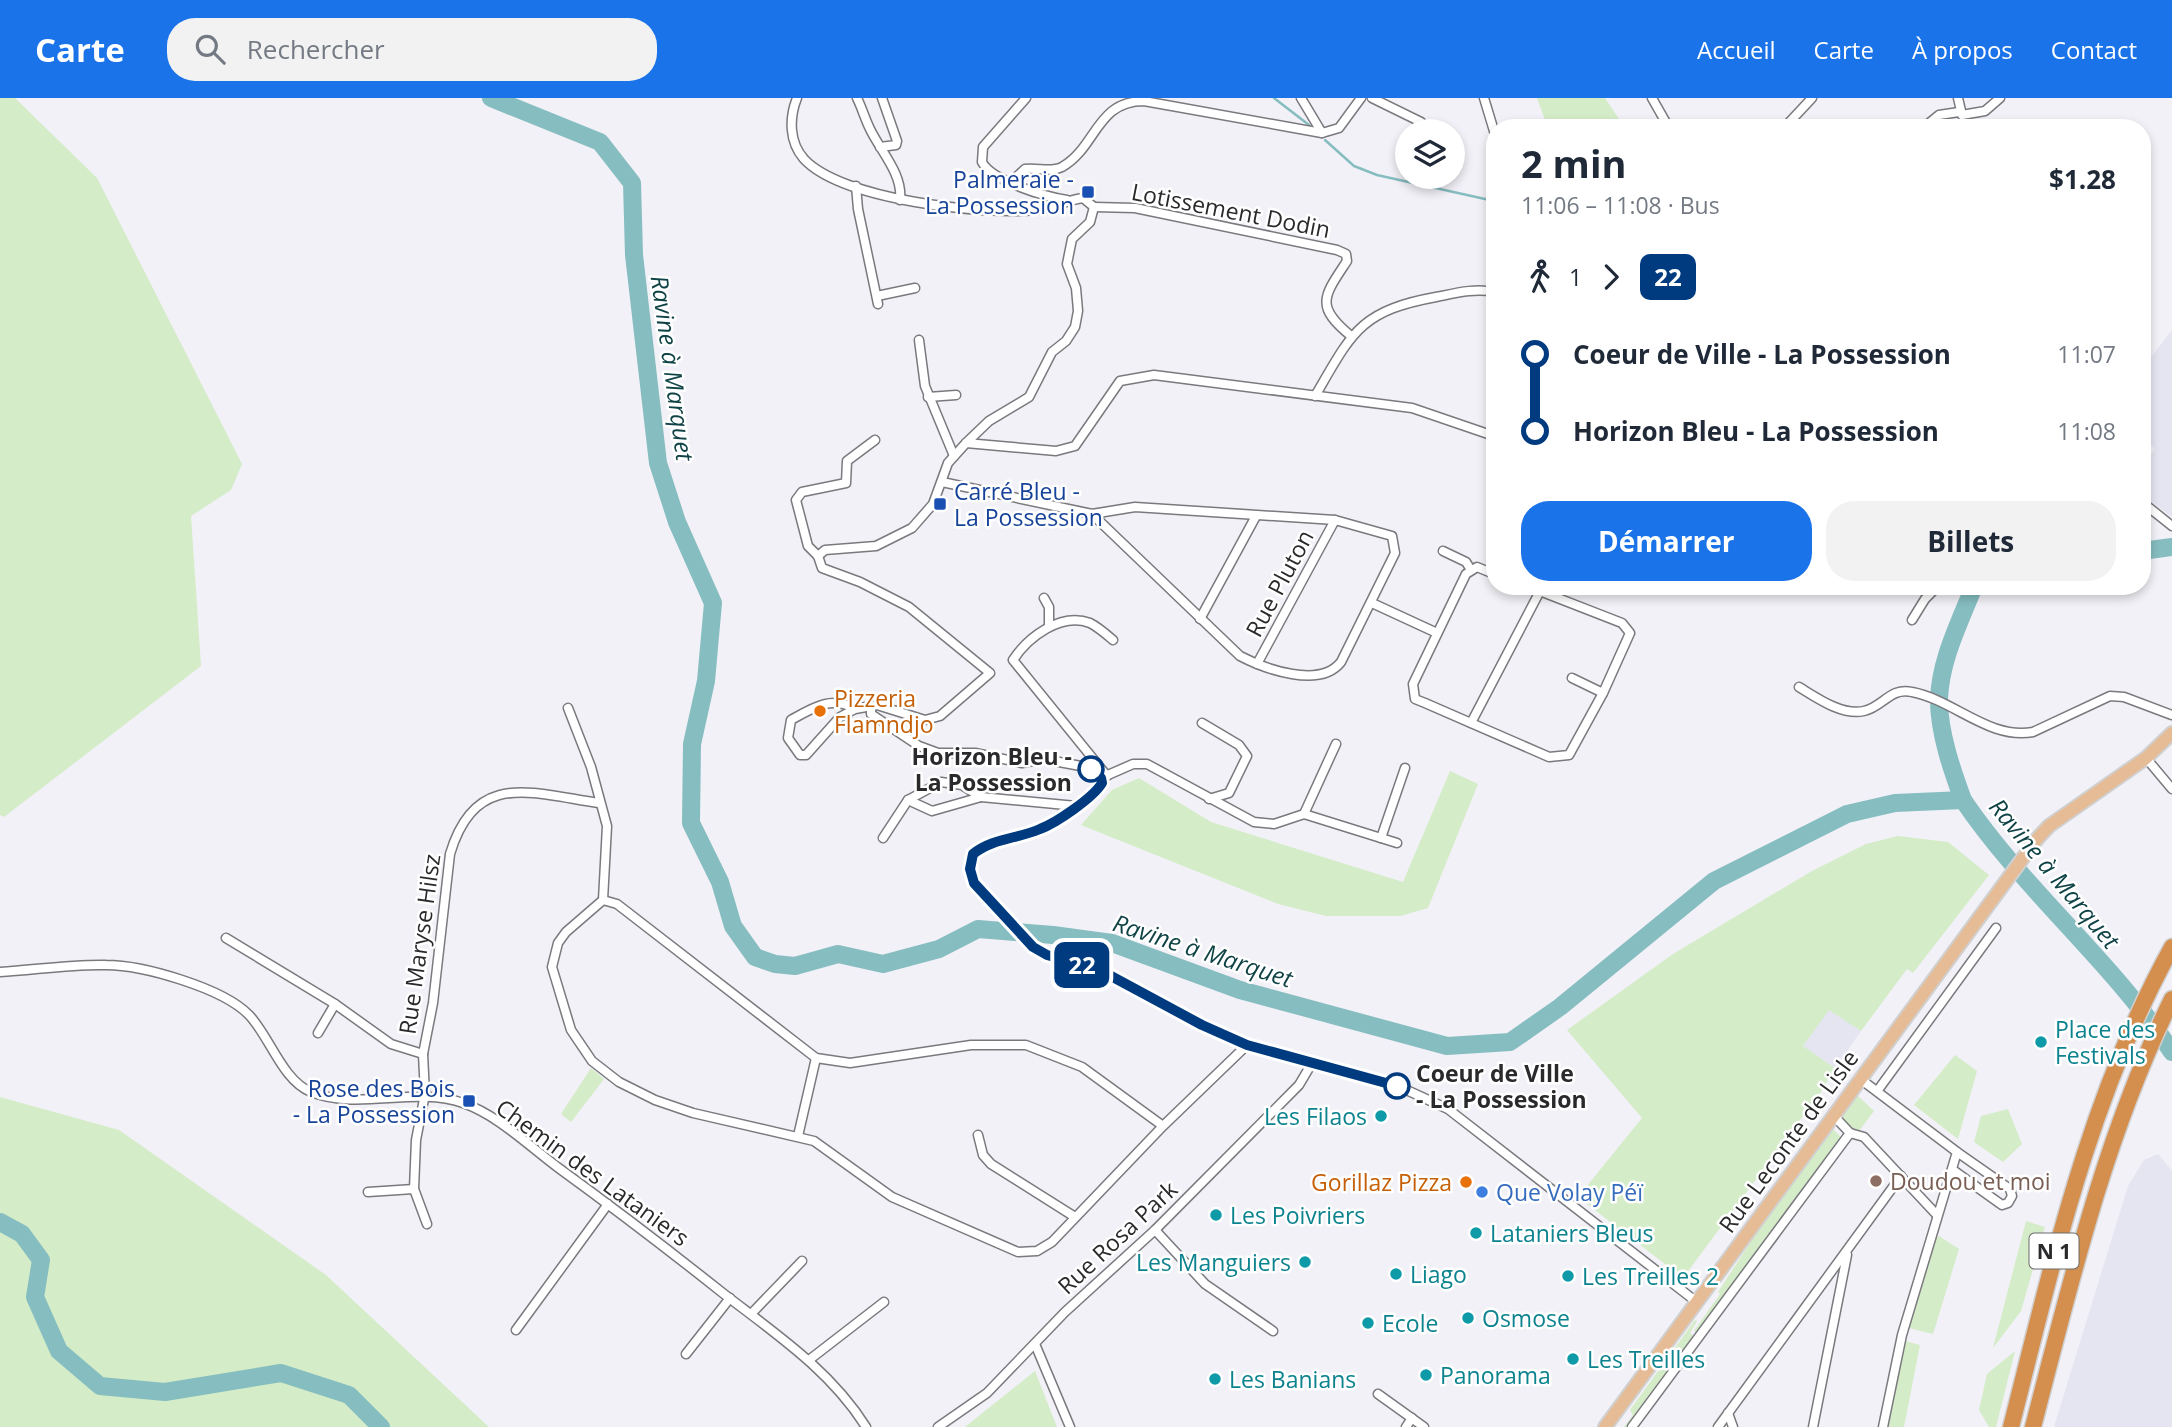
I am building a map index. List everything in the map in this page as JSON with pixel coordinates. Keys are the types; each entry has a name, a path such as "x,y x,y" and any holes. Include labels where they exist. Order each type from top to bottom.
{"highway":[{"name":"N 1","path":"2011,1427 2060,1232 2109,1079 2156,975 2172,947"},
{"name":"N 1","path":"2033,1427 2082,1236 2128,1096 2172,999"}],"main road":[{"name":"Rue Leconte de Lisle","path":"1605,1427 2037,839 2049,827 2146,758 2172,733"}],"street":[{"path":"797,98 791,125 799,152 822,173 856,186 900,200 1020,211 1048,209 1067,200 1083,198 1094,207 1090,222 1072,240 1067,264 1076,288 1078,311 1075,327 1066,341 1052,352 1028,397 989,421 954,456 933,504 912,528 876,546 825,550 818,556"},
{"path":"857,98 880,148 897,176 901,189 900,200"},
{"path":"880,148 896,145 897,141 883,98"},
{"path":"1027,98 983,147 985,168 1011,182 1067,200"},
{"path":"1301,98 1322,133"},
{"path":"1011,182 1025,169 1053,170 1066,164 1112,110 1126,100 1322,133 1339,128 1361,98"},
{"path":"1373,98 1416,119"},
{"path":"1484,98 1490,119"},
{"path":"1652,98 1664,119"},
{"path":"1792,119 1812,98"},
{"path":"1958,98 1962,115 1978,114 2000,98"},
{"path":"1934,119 1939,115 1959,111"},
{"path":"856,186 858,209 878,300 915,288"},
{"name":"Lotissement Dodin","path":"1094,207 1135,208 1346,254 1347,261 1326,293 1325,306 1332,321 1350,336"},
{"path":"1315,397 1350,336 1373,316 1405,303 1468,291 1486,292"},
{"path":"919,340 928,397 954,456"},
{"path":"966,443 1056,451 1067,449 1075,446 1119,381 1135,376 1153,375 1412,408 1486,433"},
{"path":"928,397 956,395"},
{"path":"855,709 842,703 816,706 791,720 788,738 800,755 806,755 839,717 855,709 877,705 925,720 940,716 990,673 909,607 860,582 822,568 818,556 808,546 796,500 802,492 846,483 848,461 875,440"},
{"path":"942,482 1092,514 1135,507 1335,520 1392,536 1395,553 1341,662 1329,674 1312,676 1257,664 1240,656 1092,514"},
{"path":"2151,509 2172,526"},
{"path":"1200,619 1256,516"},
{"name":"Rue Pluton","path":"1257,664 1335,520"},
{"path":"1443,551 1466,562 1471,570"},
{"path":"1486,571 1477,567 1471,570 1412,684 1412,692 1415,699 1549,757 1563,758 1569,755 1603,693 1629,640 1628,627 1550,595"},
{"path":"1471,723 1538,595"},
{"path":"1912,620 1929,595"},
{"path":"1044,598 1049,607 1049,626"},
{"path":"1372,603 1437,634"},
{"path":"1104,777 1014,665 1013,660 1018,652 1049,626 1078,621 1088,623 1113,640"},
{"path":"1572,678 1603,693"},
{"path":"1799,687 1839,708 1853,712 1874,707 1897,691 1911,691 1946,702 1992,728 2021,734 2033,732 2110,696 2123,697 2172,715"},
{"path":"871,707 872,714 881,723 919,746 938,753 983,754 1022,764 1042,759 1086,767 1104,777"},
{"path":"568,708 591,767 607,826 603,900 566,932 553,958 553,976 571,1030 580,1046 593,1061 619,1082 655,1100 693,1113 798,1136 829,1150 892,1197 1018,1252 1037,1251 1052,1242 1163,1126 1247,1045"},
{"path":"1202,723 1239,745 1247,756 1229,793 1209,799"},
{"path":"1304,814 1336,744"},
{"path":"2146,758 2172,789"},
{"path":"1397,843 1304,814 1264,825 1209,799 1147,764 1133,764 1104,777 1099,789 1040,829 991,843 973,854 970,869 974,883 1033,947 1047,955 1098,969 1202,1025 1247,1045 1400,1087 1448,1109 1698,1303"},
{"path":"1381,838 1405,768"},
{"path":"883,838 908,800 933,786 951,782 981,797 1076,806"},
{"name":"Rue Maryse Hilsz","path":"425,1094 424,1054 454,840 470,814 486,797 508,791 599,803"},
{"path":"908,800 932,811 981,797"},
{"path":"603,900 617,904 816,1058 850,1063 971,1045 1026,1045 1082,1067 1163,1126"},
{"path":"1878,1090 1996,928"},
{"path":"226,938 335,1004 391,1044 424,1054"},
{"name":"Chemin des Lataniers","path":"0,972 106,965 128,967 190,984 228,999 247,1013 289,1074 313,1093 353,1098 425,1094 468,1105 486,1115 608,1204 752,1313 809,1360 841,1393 866,1427"},
{"path":"318,1033 335,1004"},
{"path":"798,1136 816,1058"},
{"name":"Rue Rosa Park","path":"939,1427 987,1392 1065,1312 1156,1230 1299,1085 1312,1063"},
{"path":"1859,1078 1956,1152 2010,1189 2012,1196 2008,1203 2002,1205 1952,1170"},
{"path":"425,1094 416,1140 414,1189 427,1224"},
{"path":"1833,1115 1850,1133 1864,1137 1936,1214"},
{"path":"1632,1427 1850,1133"},
{"path":"978,1135 984,1155 991,1164 1075,1217"},
{"path":"1883,1427 1902,1335 1956,1152"},
{"path":"1717,1427 1901,1176"},
{"path":"368,1192 414,1189"},
{"path":"516,1330 608,1204"},
{"path":"1156,1230 1205,1284 1273,1331"},
{"path":"1813,1427 1847,1252"},
{"path":"752,1313 802,1261"},
{"path":"1818,1291 1830,1290 1838,1299"},
{"path":"686,1354 730,1298"},
{"path":"809,1360 884,1303"},
{"path":"1035,1344 1070,1427"},
{"path":"1378,1394 1424,1427"},
{"path":"1728,1413 1733,1427"},
{"path":"1406,1427 1412,1418"}],"shaded area":[{"path":"2172,330 2172,517 2151,502 2151,455 2155,449 2151,445 2151,357"},
{"path":"1829,1009 1861,1031 1835,1068 1803,1046"},
{"path":"2158,1154 2172,1171 2172,1427 2054,1427 2128,1186 2144,1160"}],"green space":[{"path":"0,98 15,98 97,178 242,464 231,490 191,516 201,666 4,817 0,815"},
{"path":"1537,98 1605,98 1619,119 1545,119"},
{"path":"1450,771 1478,784 1428,908 1400,916 1326,916 1278,904 1081,825 1112,790 1139,778 1211,822 1403,882"},
{"path":"1898,836 1948,842 1989,875 1913,973 1907,969 1861,1031 1829,1010 1803,1046 1835,1068 1821,1092 1683,1278 1578,1197 1642,1118 1567,1030 1673,954 1812,871 1866,844"},
{"path":"1955,1055 1977,1071 1958,1139 1914,1105"},
{"path":"591,1068 604,1079 571,1122 561,1114"},
{"path":"1857,1095 1874,1111 1859,1131 1844,1124 1842,1118"},
{"path":"0,1097 119,1130 326,1275 489,1427 0,1427"},
{"path":"2008,1109 2022,1144 2003,1162 1974,1142 1981,1116"},
{"path":"1832,1128 1841,1137 1698,1334 1694,1331 1720,1294 1718,1292 1774,1206"},
{"path":"2026,1221 2045,1227 2021,1311 1993,1348"},
{"path":"1939,1236 1959,1249 1933,1334 1909,1328 1932,1239"},
{"path":"1695,1320 1697,1321 1690,1333 1695,1337 1628,1427 1624,1427 1633,1415 1630,1410"},
{"path":"1905,1341 1920,1345 1904,1427 1885,1427"},
{"path":"2015,1351 1996,1427 1989,1427 1979,1410 1987,1374"},
{"path":"1035,1371 1057,1427 965,1427"}],"waterway":[{"name":"Ravine à Marquet","path":"491,98 600,142 632,183 634,255 658,463 677,522 713,603 706,681 692,744 691,823 720,882 733,926 755,957 775,964 795,966 838,954 883,964 939,949 978,929 1053,935 1112,943 1240,990 1447,1046 1510,1042 1560,1007 1714,881 1847,814 1895,803 1963,800 2013,865 2123,987 2172,1052"},
{"path":"1274,98 1309,125"},
{"path":"1325,140 1354,166 1377,175 1486,199"},
{"path":"2151,550 2172,547"},
{"path":"1963,800 1944,738 1939,700 1947,656 1970,595"},
{"path":"0,1222 22,1234 41,1260 35,1297 59,1351 100,1386 165,1392 281,1373 349,1395 381,1427"}],"bus line":[{"name":"22","path":"1091,769 1101,778 1102,783 1099,789 1076,806 1040,829 991,843 973,854 970,869 974,883 1033,947 1047,955 1098,969 1202,1025 1247,1045 1397,1086"}],"place":[{"name":"Palmeraie - La Possession","path":"1088,192"},
{"name":"Carré Bleu - La Possession","path":"940,504"},
{"name":"Pizzeria Flamndjo","path":"820,711"},
{"name":"Horizon Bleu - La Possession","path":"1091,769"},
{"name":"Place des Festivals","path":"2041,1042"},
{"name":"Coeur de Ville - La Possession","path":"1397,1086"},
{"name":"Rose des Bois - La Possession","path":"469,1101"},
{"name":"Les Filaos","path":"1381,1116"},
{"name":"Doudou et moi","path":"1876,1181"},
{"name":"Gorillaz Pizza","path":"1466,1182"},
{"name":"Que Volay Péï","path":"1482,1192"},
{"name":"Les Poivriers","path":"1216,1215"},
{"name":"Lataniers Bleus","path":"1476,1233"},
{"name":"Les Manguiers","path":"1305,1262"},
{"name":"Liago","path":"1396,1274"},
{"name":"Les Treilles 2","path":"1568,1276"},
{"name":"Osmose","path":"1468,1318"},
{"name":"Ecole","path":"1368,1323"},
{"name":"Les Treilles","path":"1573,1359"},
{"name":"Panorama","path":"1426,1375"},
{"name":"Les Banians","path":"1215,1379"}]}
